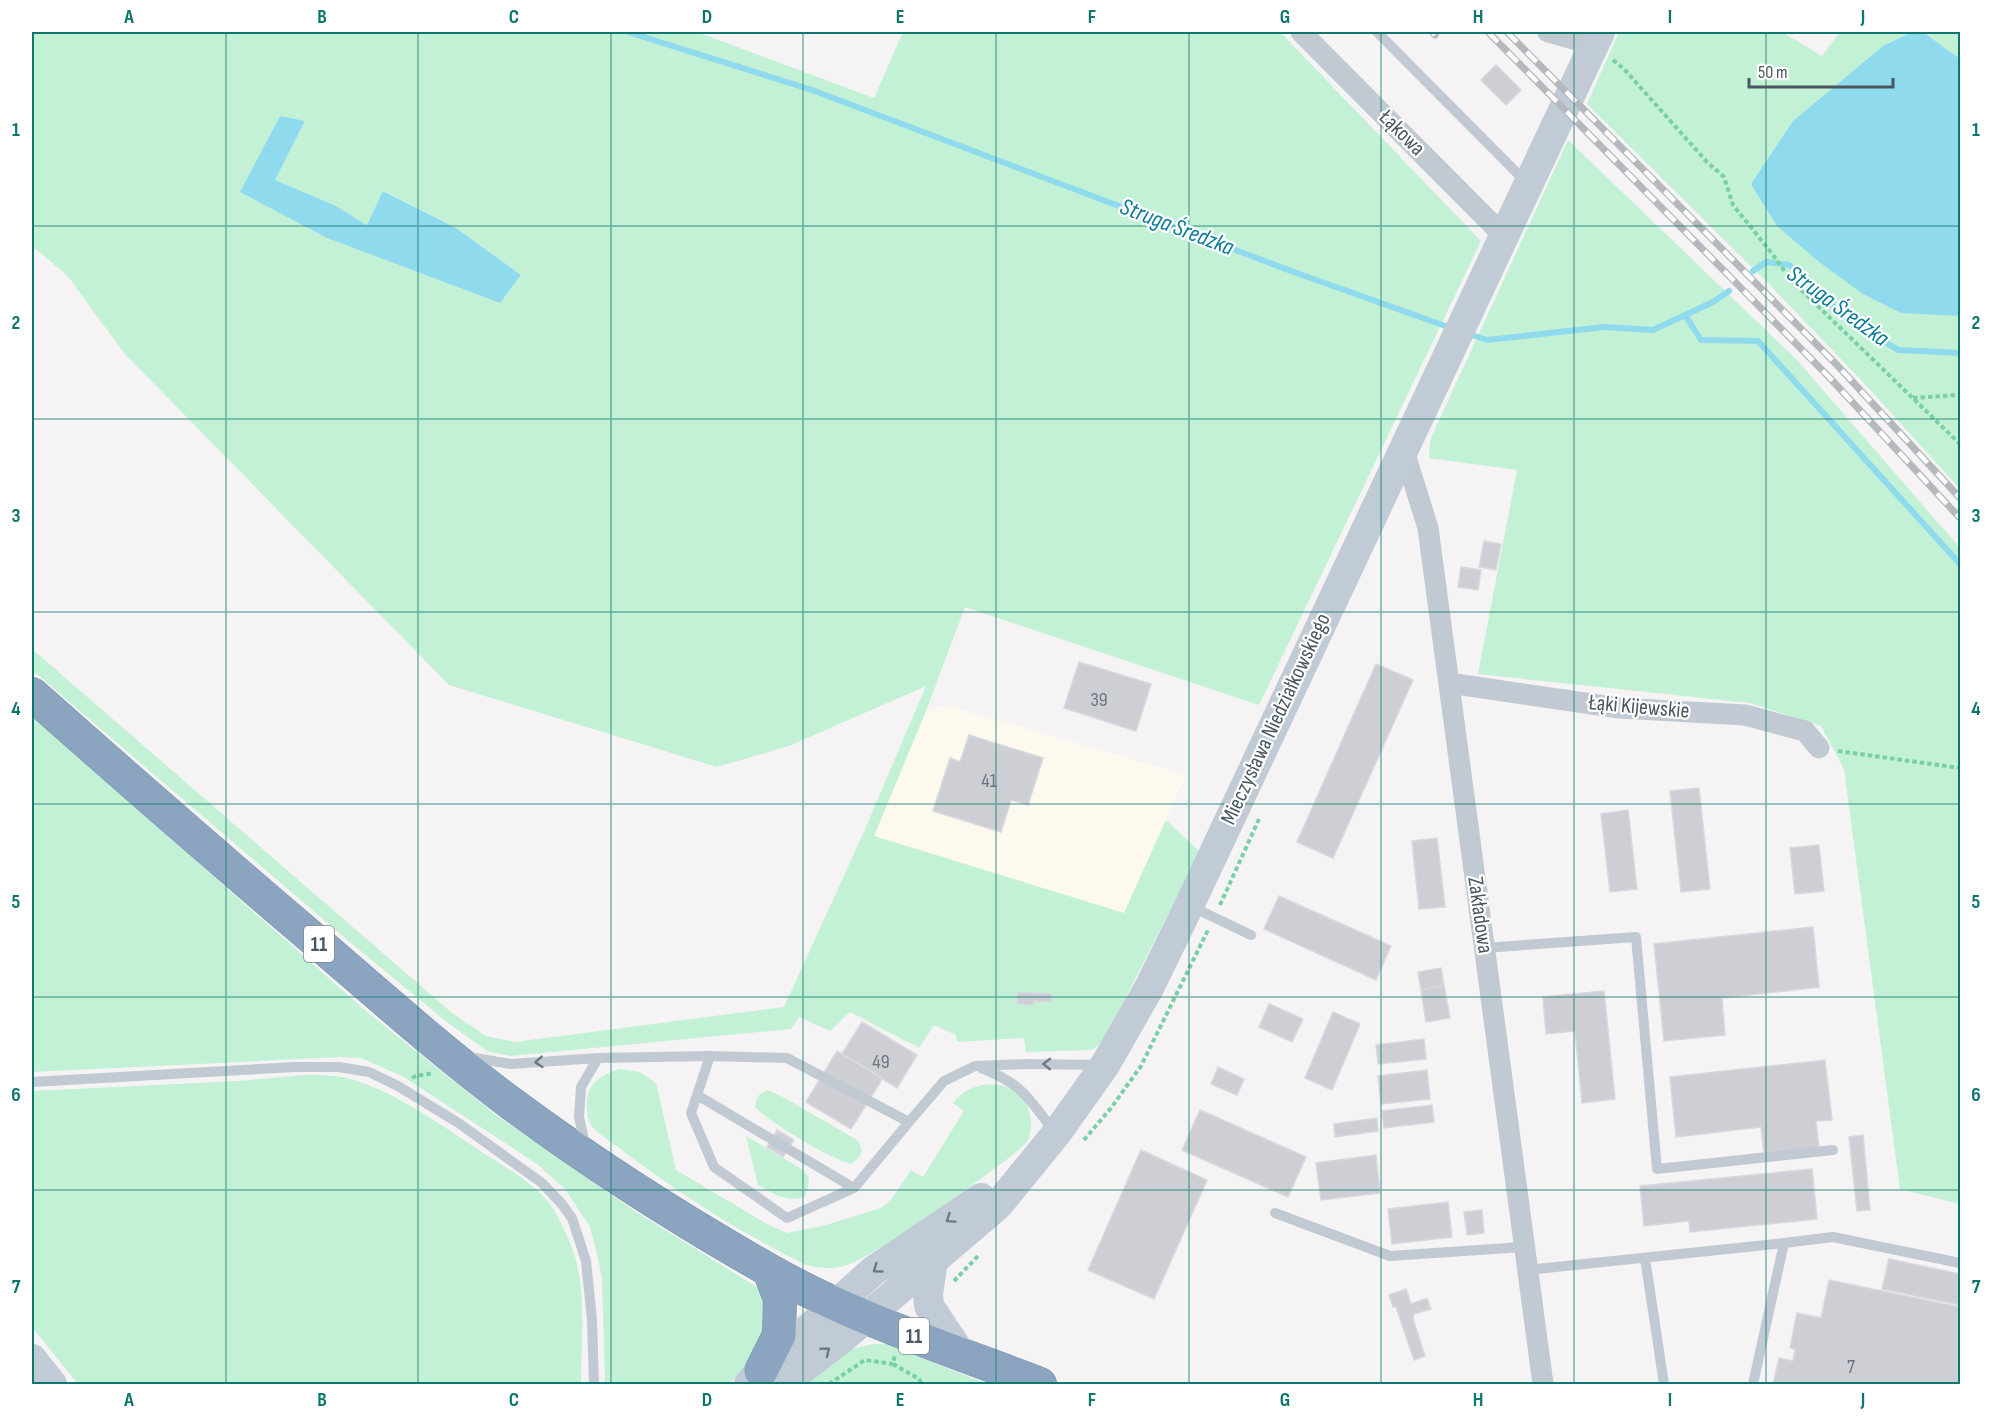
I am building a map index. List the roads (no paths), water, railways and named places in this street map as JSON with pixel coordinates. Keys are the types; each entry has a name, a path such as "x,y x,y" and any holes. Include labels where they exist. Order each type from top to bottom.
{"highway":[{"name":"11","path":"32,694 197,840 441,1048 512,1104 660,1205 769,1270 868,1317 1040,1384"},
{"path":"765,1380 779,1335 780,1299 769,1270"}],"street":[{"name":"Łąkowa","path":"1301,32 1497,247"},
{"path":"1548,32 1597,38"},
{"name":"Mieczysława Niedziałkowskiego","path":"765,1380 868,1317 998,1205 1056,1134 1105,1065 1149,988 1189,906 1597,38"},
{"name":"Zakładowa","path":"1403,448 1428,528 1543,1384"},
{"name":"Łąki Kijewskie","path":"1449,684 1619,708 1745,715 1805,731 1820,748"},
{"name":"Mieczysława Niedziałkowskiego","path":"765,1380 835,1303 873,1271 1033,1163"},
{"path":"933,1260 927,1294 929,1306 961,1354"},
{"path":"32,1359 52,1384"}],"lane":[{"path":"1377,32 1527,184"},
{"path":"1189,906 1251,935"},
{"path":"1484,948 1636,937 1657,1169 1833,1150"},
{"path":"441,1048 475,1058 511,1064 598,1058 710,1056 787,1058 909,1122"},
{"path":"710,1056 691,1113 714,1167 787,1218 854,1188 944,1081 975,1066 1105,1065"},
{"path":"588,1156 579,1116 580,1087 598,1058"},
{"path":"975,1066 1000,1075 1021,1089 1056,1134"},
{"path":"32,1083 284,1067 328,1067 369,1072 398,1086 460,1124 542,1183 572,1218 586,1261 594,1384"},
{"path":"697,1095 854,1188"},
{"path":"1275,1213 1390,1256 1524,1247"},
{"path":"1527,1270 1833,1237 1960,1263"},
{"path":"1753,1384 1784,1243"},
{"path":"1645,1258 1664,1384"}],"water":[{"path":"1912,32 1923,32 1960,59 1960,316 1901,313 1863,294 1818,261 1777,226 1751,184 1793,121 1883,46"},
{"path":"280,116 305,121 275,180 334,205 367,225 383,191 456,228 521,275 500,303 327,238 240,192"}],"waterway":[{"name":"Struga Średzka","path":"628,32 812,90 1291,271 1451,328"},
{"name":"Struga Średzka","path":"1753,271 1766,262 1789,265 1807,279 1841,314 1898,350 1960,353"},
{"name":"Struga Średzka","path":"1466,333 1487,340 1604,327 1653,330 1713,302 1729,291"},
{"path":"1685,315 1701,340 1758,341 1960,564"}],"railway":[{"path":"1432,32 1435,35"},
{"path":"1488,32 1829,377 1960,518"},
{"path":"1507,32 1837,365 1960,498"}]}
